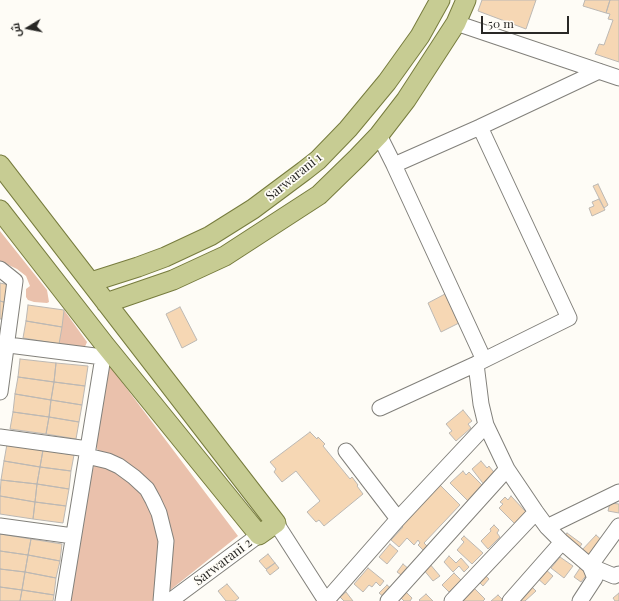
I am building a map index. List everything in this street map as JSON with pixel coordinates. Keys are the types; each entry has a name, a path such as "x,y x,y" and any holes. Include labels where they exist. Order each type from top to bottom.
{"main road":[{"name":"Sarwarani 1","path":"91,282 138,267 186,248 231,224 304,172 330,148 367,107 406,57 420,36 440,0"},
{"path":"106,303 172,280 225,256 318,195 379,135 406,100 456,23 466,0"},
{"path":"406,57 426,69"},
{"path":"0,166 276,522"},
{"path":"0,210 104,351 259,535"},
{"name":"Sarwarani 2","path":"259,535 276,522"}],"street":[{"path":"456,23 619,78"},
{"path":"394,165 480,127 599,71"},
{"path":"380,408 480,362 569,318 480,127"},
{"path":"379,135 394,165 480,362 481,404 486,425 508,469 547,527 562,542 590,566 614,576 619,574"},
{"path":"0,269 15,281 3,344 0,392"},
{"path":"3,344 104,351 62,601"},
{"path":"276,522 326,601 398,519 486,425"},
{"path":"0,437 88,453 119,466 147,489 159,513 166,541 161,601"},
{"path":"346,451 398,519"},
{"path":"388,601 508,469"},
{"path":"547,527 619,492"},
{"path":"452,601 536,512"},
{"path":"0,526 73,536"},
{"path":"590,566 619,526"},
{"name":"Sarwarani 2","path":"170,601 259,535"},
{"path":"510,601 562,542"},
{"path":"580,601 595,578 590,566"}],"shaded area":[{"path":"0,231 47,290 49,302 34,302 28,300 26,297 26,289 30,286 26,276 17,269 0,261"},
{"path":"64,310 87,342 84,349 58,347"},
{"path":"109,365 238,536 164,595 161,503 97,449 96,438 103,390"},
{"path":"95,463 107,463 142,492 152,510 159,535 159,594 152,601 71,601 74,572 91,474"}],"building":[{"path":"482,0 536,0 526,29 478,11"},
{"path":"585,0 610,0 606,13 583,6"},
{"path":"610,0 619,0 619,62 595,54 599,44 604,45 613,20 608,19 610,14 606,13"},
{"path":"598,184 608,205 604,208 593,186"},
{"path":"599,199 605,210 592,216 589,208 594,206 592,202"},
{"path":"0,283 9,285 7,303 0,301"},
{"path":"445,294 459,323 441,332 428,303"},
{"path":"0,301 7,303 4,319 0,319"},
{"path":"28,305 64,310 62,327 26,321"},
{"path":"180,307 197,340 182,348 166,314"},
{"path":"26,321 62,327 59,344 23,338"},
{"path":"20,359 56,363 54,382 18,377"},
{"path":"56,363 88,366 85,386 54,382"},
{"path":"18,377 54,382 51,400 15,394"},
{"path":"54,382 85,386 82,405 51,400"},
{"path":"15,394 51,400 49,417 13,412"},
{"path":"51,400 82,405 79,422 49,417"},
{"path":"463,410 472,421 468,424 471,428 456,441 449,433 452,431 446,424"},
{"path":"13,412 49,417 46,434 10,429"},
{"path":"49,417 79,422 76,439 46,434"},
{"path":"310,432 325,444 323,446 350,479 352,477 363,494 324,526 319,520 316,522 307,512 320,501 296,471 282,482 274,472 276,469 270,462"},
{"path":"7,444 43,450 40,467 4,461"},
{"path":"43,450 74,455 71,471 40,467"},
{"path":"4,461 40,467 37,484 1,480"},
{"path":"481,461 487,468 489,466 497,476 485,486 472,469"},
{"path":"40,467 71,471 69,489 37,484"},
{"path":"463,471 466,475 469,472 484,487 469,502 450,483"},
{"path":"1,480 37,484 35,502 0,496"},
{"path":"37,484 69,489 66,506 35,502"},
{"path":"440,485 460,505 424,543 428,547 424,551 418,545 420,543 418,540 414,545 407,538 399,547 391,540 403,527 401,525"},
{"path":"0,496 35,502 33,519 0,514"},
{"path":"511,496 527,513 515,524 499,508 503,504 500,502 505,497 508,500"},
{"path":"35,502 66,506 63,523 33,519"},
{"path":"610,503 619,504 619,513 608,511"},
{"path":"494,525 499,530 497,533 500,537 488,549 481,541 491,531 490,529"},
{"path":"567,533 582,544 578,549 563,537"},
{"path":"0,534 31,539 28,555 0,551"},
{"path":"596,535 605,543 590,559 581,551"},
{"path":"464,536 483,553 472,564 457,550 464,542 461,539"},
{"path":"31,539 62,544 60,561 28,555"},
{"path":"390,544 398,551 387,564 379,557"},
{"path":"0,551 28,555 25,572 0,569"},
{"path":"268,554 275,563 266,569 259,561"},
{"path":"28,555 60,561 56,578 25,572"},
{"path":"449,556 456,563 461,558 469,567 464,572 459,566 453,572 444,562"},
{"path":"560,557 573,566 564,578 551,568"},
{"path":"275,563 279,568 270,575 266,570"},
{"path":"429,563 440,576 433,581 423,569"},
{"path":"403,564 410,570 404,577 397,572"},
{"path":"368,568 384,581 380,586 376,582 372,587 369,585 363,592 354,584"},
{"path":"544,568 553,576 545,585 536,577"},
{"path":"580,568 588,573 581,582 574,577"},
{"path":"0,569 25,572 22,590 0,587"},
{"path":"486,570 489,573 486,576 489,579 483,586 477,580"},
{"path":"25,572 56,578 54,595 22,590"},
{"path":"454,573 461,580 449,592 442,585"},
{"path":"227,584 239,598 235,601 226,601 218,591"},
{"path":"387,585 393,590 385,598 379,593"},
{"path":"530,585 536,591 525,601 515,601"},
{"path":"0,587 22,590 20,601 0,601"},
{"path":"473,587 485,599 483,601 460,601"},
{"path":"403,589 412,598 410,601 404,601 398,595"},
{"path":"22,590 54,595 53,601 20,601"},
{"path":"346,592 353,601 344,601 340,597"},
{"path":"619,593 619,601 615,601 613,598"},
{"path":"426,594 433,601 419,600"},
{"path":"498,595 504,601 491,601"}]}
